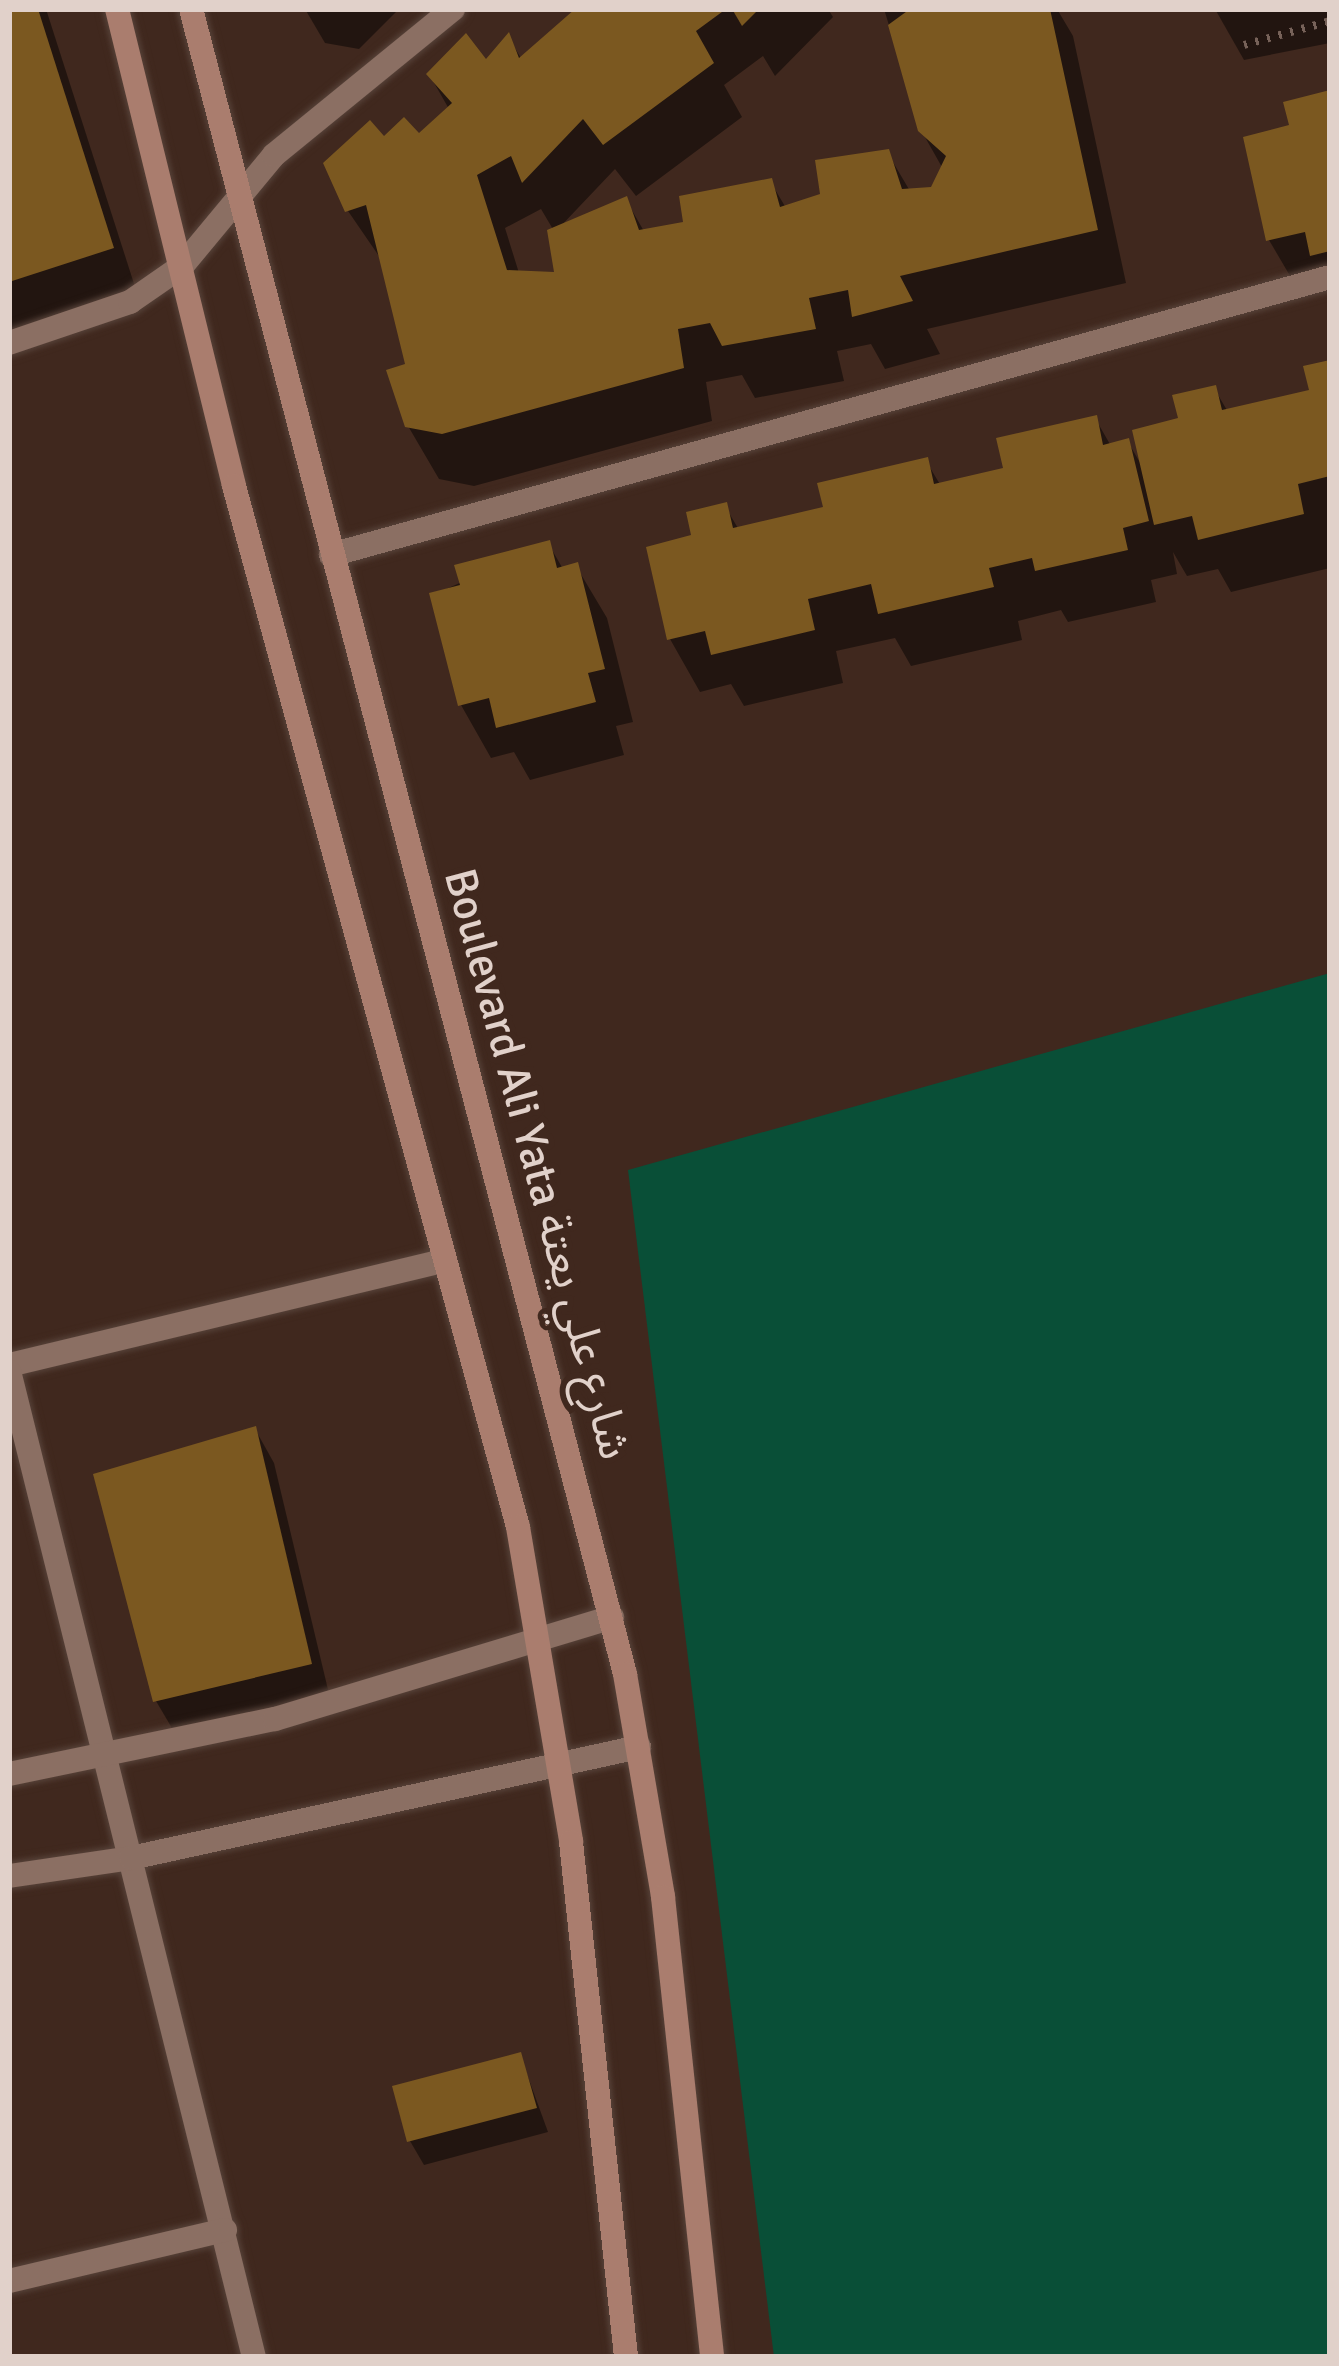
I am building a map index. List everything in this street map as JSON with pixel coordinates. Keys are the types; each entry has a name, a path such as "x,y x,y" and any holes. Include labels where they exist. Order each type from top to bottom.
{"street":[{"path":"117,9 442,1261 496,1444 541,1643 560,1760 626,2357"},
{"name":"Boulevard Ali Yata شارع علي يعتة","path":"191,9 612,1617 639,1748 712,2357"},
{"path":"9,343 130,302 182,266 241,191 317,117 453,9"},
{"path":"331,555 1330,277"},
{"path":"254,2357 9,1368 442,1261"},
{"path":"9,1774 274,1719 541,1643 612,1617"},
{"path":"9,1876 131,1858 560,1760 639,1748"},
{"path":"9,2281 225,2230"}],"path":[{"path":"1244,45 1330,21"}],"green space":[{"path":"1330,973 1330,2357 774,2357 628,1170"}],"building":[{"path":"9,9 38,9 114,248 9,282"},
{"path":"575,9 726,9 696,31 714,63 603,145 583,119 522,183 511,156 477,175 507,270 554,272 547,230 627,196 639,230 683,222 679,196 772,178 780,207 820,194 815,160 889,149 902,189 931,187 946,156 918,131 888,25 910,9 1050,9 1098,230 900,276 913,301 852,317 848,290 809,298 816,329 722,346 710,323 678,329 684,368 442,434 405,427 386,370 405,364 366,205 345,212 323,163 370,120 384,136 404,117 419,133 452,103 426,74 466,33 486,59 509,32 519,58"},
{"path":"732,9 759,9 742,26"},
{"path":"1330,90 1330,251 1310,256 1305,232 1266,241 1243,137 1289,125 1283,102"},
{"path":"1330,360 1330,476 1298,484 1304,514 1198,540 1192,516 1154,525 1132,430 1178,418 1172,395 1216,385 1222,410 1309,390 1303,366"},
{"path":"1097,415 1103,445 1129,438 1149,521 1123,528 1128,550 1035,571 1032,558 989,568 994,587 878,614 871,584 808,599 815,630 711,655 705,631 667,640 646,547 691,535 686,512 727,502 733,528 823,507 817,483 928,457 934,484 1003,468 996,438"},
{"path":"550,540 557,568 578,562 605,669 588,673 596,702 496,728 489,698 458,706 429,593 460,585 454,565"},
{"path":"256,1426 312,1664 153,1702 93,1474"},
{"path":"521,2052 537,2108 407,2142 392,2086"}]}
